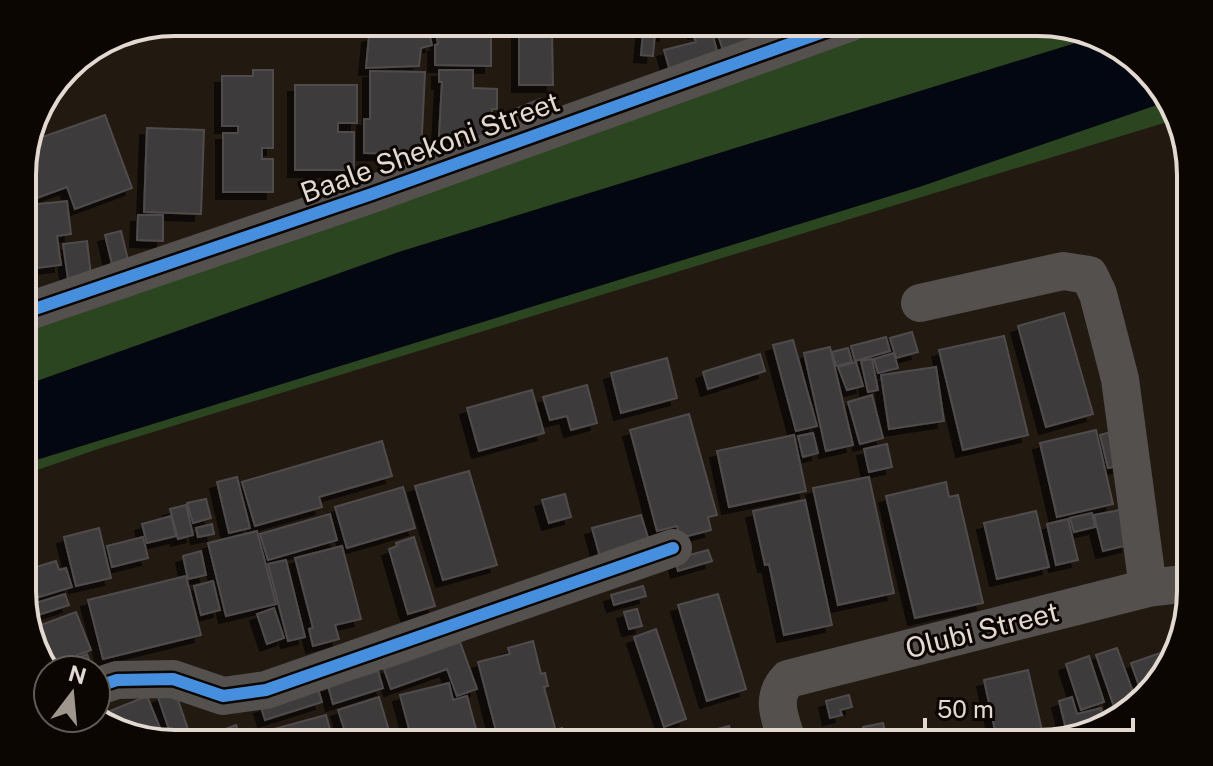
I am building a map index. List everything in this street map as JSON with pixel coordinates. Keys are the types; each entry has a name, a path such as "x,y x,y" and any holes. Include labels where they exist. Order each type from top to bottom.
{"street":[{"name":"Baale Shekoni Street","path":"36,309 369,195 812,36"},
{"path":"920,303 1063,271 1089,275 1098,294 1120,379 1148,588"},
{"path":"112,682 173,679 223,696 266,690 673,548"},
{"name":"Olubi Street","path":"784,730 777,704 779,688 788,679 1148,588 1177,585"}],"green space":[{"path":"843,36 1038,36 1079,42 399,252 36,381 36,311"},
{"path":"1158,105 1166,122 36,470 36,460 919,187"}],"shaded area":[{"path":"1079,42 1115,59 1136,77 1158,105 919,187 36,460 36,381 399,252"}],"building":[{"path":"369,36 430,36 432,45 421,48 419,66 366,68"},
{"path":"437,36 491,36 491,66 435,65 435,45 438,44"},
{"path":"519,36 552,36 553,85 519,85"},
{"path":"643,36 655,36 653,56 641,55"},
{"path":"713,36 719,59 670,71 664,50 696,42 694,37"},
{"path":"718,36 786,36 725,56"},
{"path":"253,70 273,70 273,148 262,148 262,159 273,159 273,192 223,192 223,133 238,133 238,126 222,126 222,76 253,76"},
{"path":"439,70 473,70 473,88 497,89 497,109 492,109 492,137 439,136 442,82 439,82"},
{"path":"370,71 425,72 421,154 364,153 364,119 370,119"},
{"path":"295,85 357,85 357,123 338,123 338,132 354,132 354,170 295,170"},
{"path":"540,99 547,114 520,126 513,110"},
{"path":"105,115 132,188 75,209 67,187 36,198 37,157 41,137"},
{"path":"147,128 204,130 201,214 144,212"},
{"path":"67,201 71,234 57,236 61,265 37,268 36,204"},
{"path":"138,215 163,215 163,241 137,240"},
{"path":"121,231 128,260 112,264 105,235"},
{"path":"87,241 91,276 68,279 63,244"},
{"path":"1064,313 1093,414 1046,427 1018,326"},
{"path":"912,332 918,352 896,358 890,338"},
{"path":"1004,336 1028,435 963,450 939,350"},
{"path":"886,337 890,351 855,361 851,346"},
{"path":"793,340 817,426 796,431 773,345"},
{"path":"830,347 853,445 826,451 804,353"},
{"path":"848,348 852,362 836,366 832,352"},
{"path":"894,353 898,368 878,373 874,359"},
{"path":"760,354 765,371 708,389 703,372"},
{"path":"667,358 677,398 621,413 611,373"},
{"path":"872,359 878,390 868,392 861,361"},
{"path":"856,362 863,386 847,390 838,367"},
{"path":"936,367 944,421 889,429 881,375"},
{"path":"587,385 597,423 571,430 567,416 550,420 543,397"},
{"path":"532,390 544,433 479,451 467,408"},
{"path":"872,395 883,438 860,444 848,402"},
{"path":"689,414 717,515 708,517 711,530 680,538 677,526 657,531 630,430"},
{"path":"1096,430 1113,504 1057,517 1040,443"},
{"path":"1111,432 1119,466 1108,468 1100,435"},
{"path":"813,433 818,453 803,457 798,436"},
{"path":"794,435 806,491 729,507 717,451"},
{"path":"382,441 392,476 319,497 322,507 255,526 242,482"},
{"path":"887,444 892,467 869,472 864,449"},
{"path":"469,471 497,565 443,580 415,486"},
{"path":"237,477 250,528 229,533 217,482"},
{"path":"869,477 894,593 838,605 813,488"},
{"path":"946,482 949,497 958,495 983,603 915,618 886,496"},
{"path":"403,487 415,528 347,548 335,507"},
{"path":"565,494 571,517 549,523 542,500"},
{"path":"206,499 211,518 193,523 187,503"},
{"path":"805,500 832,625 784,635 769,564 765,565 753,511"},
{"path":"186,505 193,535 178,539 170,509"},
{"path":"1120,510 1128,545 1103,551 1094,515"},
{"path":"1036,511 1049,567 997,579 984,523"},
{"path":"1092,513 1095,527 1074,532 1070,518"},
{"path":"330,514 337,540 268,560 260,534"},
{"path":"641,515 650,544 600,557 592,528"},
{"path":"171,516 176,536 147,543 142,524"},
{"path":"1068,519 1078,560 1056,565 1047,524"},
{"path":"212,524 214,534 198,537 196,528"},
{"path":"99,528 111,578 76,586 64,537"},
{"path":"257,531 276,604 226,616 208,543"},
{"path":"143,537 148,558 112,567 107,546"},
{"path":"414,537 435,606 408,614 389,549"},
{"path":"342,546 361,619 335,625 339,639 313,646 309,629 313,628 295,558"},
{"path":"708,550 712,561 678,571 675,559"},
{"path":"201,551 206,575 188,579 183,556"},
{"path":"286,560 305,637 288,641 268,564"},
{"path":"56,561 59,570 66,568 72,587 36,598 36,567"},
{"path":"186,576 201,635 112,657 112,654 102,654 88,600"},
{"path":"213,581 220,610 201,615 194,586"},
{"path":"643,586 646,596 614,605 611,595"},
{"path":"65,594 69,605 38,615 37,603"},
{"path":"718,594 746,689 707,701 678,605"},
{"path":"274,608 284,638 267,644 257,614"},
{"path":"637,609 642,626 629,629 624,612"},
{"path":"76,612 91,650 81,654 52,654 41,627"},
{"path":"656,629 686,719 664,727 634,637"},
{"path":"533,641 541,674 545,673 548,686 544,687 555,728 496,730 478,662 510,654 508,648"},
{"path":"460,642 477,689 457,696 447,669 391,689 384,669"},
{"path":"1117,648 1133,692 1114,707 1096,655"},
{"path":"1163,652 1139,686 1131,663"},
{"path":"1089,656 1104,702 1081,710 1066,664"},
{"path":"1028,670 1042,730 995,730 984,680"},
{"path":"378,671 383,688 333,704 328,686"},
{"path":"449,683 453,700 467,696 476,730 409,730 400,695"},
{"path":"318,689 322,702 265,720 261,707"},
{"path":"175,691 188,730 169,730 158,697"},
{"path":"849,695 852,707 840,710 842,715 830,718 826,701"},
{"path":"147,696 160,729 139,725 112,714 112,710"},
{"path":"379,697 389,730 344,730 338,710"},
{"path":"1072,697 1077,714 1101,708 1103,714 1065,727 1059,701"},
{"path":"326,715 330,730 271,730"},
{"path":"883,723 885,730 864,730 863,727"}],"cycle path":[{"path":"36,309 369,195 812,36"},
{"path":"112,682 173,679 223,696 266,690 673,548"}]}
